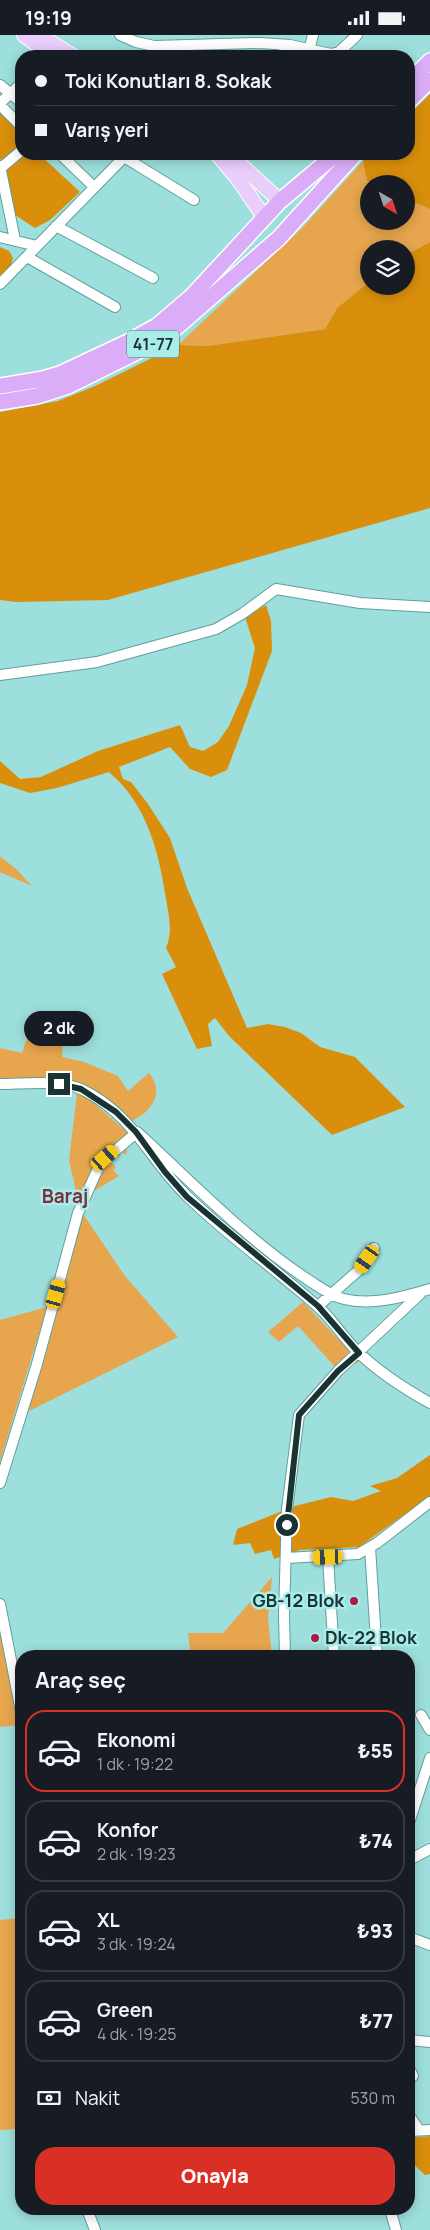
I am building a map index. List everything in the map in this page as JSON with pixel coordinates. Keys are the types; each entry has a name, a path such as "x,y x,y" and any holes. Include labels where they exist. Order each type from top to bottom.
{"highway":[{"path":"415,76 430,61"},
{"path":"415,95 430,80"},
{"path":"329,160 264,217 264,224 270,233 279,238 350,160"},
{"path":"280,201 293,208 297,219"},
{"name":"41-77","path":"0,387 60,374 157,325 192,296 264,217"},
{"name":"41-77","path":"0,402 37,396 68,386 163,339 279,238"}],"main road":[{"path":"24,35 44,50"},
{"path":"47,37 65,50"},
{"path":"222,160 238,179 264,217"},
{"path":"236,160 280,201"}],"street":[{"path":"120,35 136,42 153,40 220,40 290,45 309,50 312,35"},
{"path":"248,43 255,35"},
{"path":"341,50 356,35"},
{"path":"0,85 15,95"},
{"path":"15,89 0,104 15,120"},
{"path":"15,156 1,167 15,240"},
{"path":"66,160 94,187"},
{"path":"1,282 121,160"},
{"path":"134,160 194,200"},
{"path":"56,226 153,278"},
{"path":"0,237 37,246"},
{"path":"26,257 115,307"},
{"path":"0,675 96,662 216,629 237,618 276,589 360,603 430,607"},
{"path":"0,1084 59,1084 81,1089 116,1112 253,1237 299,1274 330,1294 344,1299 376,1301 428,1289"},
{"path":"136,1132 165,1172 187,1197 318,1306 359,1353 400,1385 430,1403"},
{"path":"0,1483 37,1364 78,1213 100,1163 136,1132"},
{"path":"318,1306 359,1270 374,1248"},
{"path":"285,1650 287,1509 299,1415 338,1371 428,1289"},
{"path":"286,1558 358,1554 430,1503"},
{"path":"370,1547 377,1650"},
{"path":"328,1557 334,1650"},
{"path":"0,1604 15,1680"},
{"path":"421,1715 430,1730"},
{"path":"415,1804 430,1758"},
{"path":"415,1857 430,1849"},
{"path":"415,1939 430,1945"},
{"path":"415,2042 428,2045"},
{"path":"415,2130 430,2130"},
{"path":"88,2215 94,2230"},
{"path":"392,2215 396,2230"}],"shaded area":[{"path":"430,94 430,209 415,203 415,175 366,175 363,161 415,160 415,109"},
{"path":"0,110 15,125 15,151 3,162 0,159"},
{"path":"16,160 45,160 80,192 50,220 35,228 15,215 6,169"},
{"path":"363,161 366,175 360,175 360,230 415,230 415,203 430,209 430,242 415,250 415,240 360,240 360,289 337,308 325,329 207,346 178,345 303,227"},
{"path":"430,242 430,508 108,600 16,602 0,600 0,412 58,401 95,386 178,345 207,346 325,329 337,308 360,289 360,295 415,295 415,250"},
{"path":"0,247 9,251 13,258 11,265 0,276"},
{"path":"266,605 271,621 272,651 227,770 211,777 190,769 170,747 119,767 123,779 131,782 170,838 187,888 247,1028 268,1024 285,1027 301,1033 320,1047 355,1057 405,1107 332,1135 229,1036 215,1018 208,1024 212,1046 197,1049 162,974 176,967 166,948 170,930 169,918 155,847 142,814 122,785 109,772 57,788 30,793 0,783 0,761 20,779 41,777 98,751 180,725 190,747 203,751 218,742 229,726 247,685 255,648 245,617"},
{"path":"0,856 17,870 32,886 0,872"},
{"path":"27,1038 63,1041 62,1057 84,1062 118,1076 128,1091 149,1073 156,1087 154,1101 145,1112 131,1121 96,1092 0,1079 0,1048 22,1053"},
{"path":"77,1093 89,1099 128,1133 98,1163 78,1199 69,1161"},
{"path":"126,1147 127,1152 125,1155 122,1152 111,1162 116,1167 113,1170 119,1176 92,1192 105,1166"},
{"path":"83,1214 125,1276 178,1337 27,1412"},
{"path":"303,1302 358,1360 358,1363 336,1368 298,1326 279,1342 268,1332"},
{"path":"47,1307 0,1461 0,1320"},
{"path":"430,1455 430,1496 359,1547 300,1550 274,1559 271,1550 255,1554 250,1543 233,1545 237,1529 295,1506 331,1497 353,1501 381,1491 370,1486 397,1478"},
{"path":"272,1577 268,1618 271,1650 190,1650 188,1633 223,1633"},
{"path":"0,1625 15,1700 15,1726 0,1727"},
{"path":"15,1919 15,2129 0,2130 0,1920"},
{"path":"430,2136 430,2174 425,2175 415,2166 415,2137"}],"place":[{"name":"GB-12 Blok","path":"354,1601"},
{"name":"Dk-22 Blok","path":"315,1638"}],"district":[{"name":"Baraj","path":"65,1196"}],"route":[{"path":"59,1084 81,1089 116,1112 132,1127 165,1172 187,1197 318,1306 359,1353 338,1371 299,1415 287,1509 287,1525"}]}
